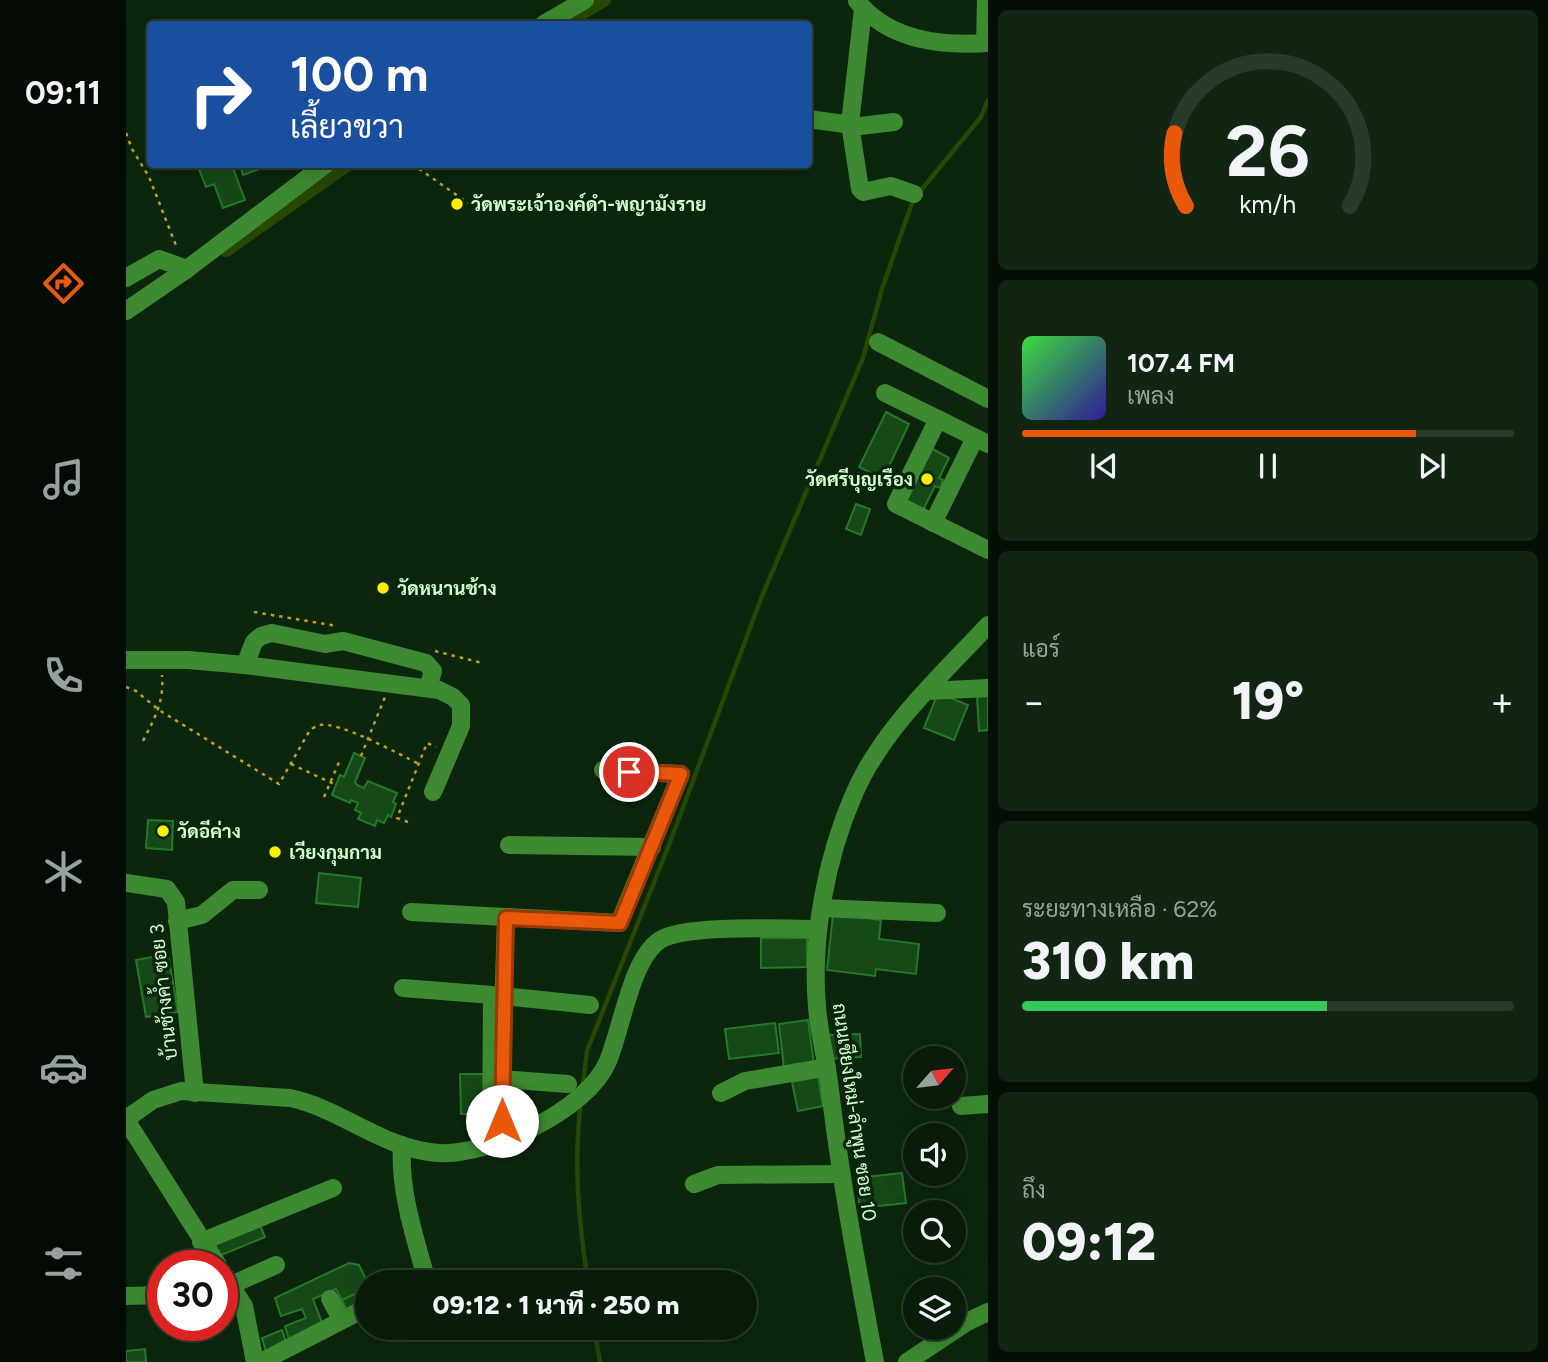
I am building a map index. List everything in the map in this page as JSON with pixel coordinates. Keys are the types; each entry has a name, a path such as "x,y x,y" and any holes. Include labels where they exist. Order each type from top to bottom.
{"street":[{"path":"549,21 584,0"},
{"path":"860,4 882,23 919,39 943,44 987,43 986,0"},
{"path":"860,4 850,124 861,191 891,186 914,194"},
{"path":"812,119 860,126 894,122"},
{"path":"126,311 181,267 320,168"},
{"path":"126,278 159,259 181,267"},
{"path":"878,342 988,399"},
{"path":"885,393 981,441 933,523"},
{"path":"938,419 896,504 988,550"},
{"name":"ถนนเชียงใหม่-ลำพูน ซอย 10","path":"874,1362 840,1174 817,1006 818,929 832,856 854,793 885,739 988,625"},
{"path":"245,664 254,642 261,636 272,633 325,644 343,641 426,663 433,671 428,688"},
{"path":"126,660 245,664 439,690 453,697 461,705 461,726 433,792"},
{"path":"928,691 988,688"},
{"path":"411,912 620,923 681,774 603,770"},
{"path":"509,845 652,847"},
{"name":"บ้านช้างค้ำ ซอย 3","path":"126,884 167,890 176,902 195,1093"},
{"path":"177,921 202,915 233,890 259,890"},
{"path":"822,908 937,913"},
{"path":"496,1144 502,1079 506,918"},
{"path":"206,1250 126,1119 139,1108 162,1096 181,1091 290,1098 307,1101 383,1139 420,1151 458,1153 496,1144 536,1126 577,1091 597,1082 609,1059 640,964 660,941 688,931 818,929"},
{"path":"403,988 492,995 496,1144"},
{"path":"503,996 590,1005"},
{"path":"721,1093 745,1081 827,1067"},
{"path":"502,1079 577,1091"},
{"path":"966,1106 988,1104"},
{"path":"402,1146 401,1165 424,1270"},
{"path":"694,1184 718,1175 840,1174"},
{"path":"201,1242 333,1188"},
{"path":"238,1268 276,1265"},
{"path":"126,1296 147,1295"},
{"path":"238,1297 244,1306 256,1362"},
{"path":"330,1299 341,1320"},
{"path":"906,1362 967,1322 988,1312"},
{"path":"261,1362 355,1313"}],"path":[{"path":"126,133 149,177 181,256 181,267"},
{"path":"418,168 471,205"},
{"path":"143,741 158,712 163,692 158,659"},
{"path":"360,756 391,685"},
{"path":"126,687 136,691 158,712 279,784 310,730 318,725 339,727 419,764"},
{"path":"408,822 397,818 427,743 449,753"},
{"path":"324,797 340,760"},
{"path":"290,764 336,785"},
{"path":"394,809 400,811"}],"building":[{"path":"233,168 245,200 223,208 214,184 206,187 199,169"},
{"path":"241,168 262,168 243,175"},
{"path":"886,412 909,424 883,479 859,467"},
{"name":"วัดศรีบุญเรือง","path":"929,447 949,458 939,478 943,480 940,488 935,486 922,512 902,502"},
{"path":"856,504 870,509 861,535 846,529"},
{"path":"938,693 968,705 954,740 924,728"},
{"path":"988,696 988,730 979,731 977,697"},
{"path":"354,753 365,758 355,782 357,785 364,788 368,781 397,793 391,817 388,815 384,823 377,820 375,826 358,819 361,813 355,810 358,803 351,800 350,803 332,795 340,775 344,777"},
{"path":"148,820 173,821 172,850 146,848"},
{"path":"319,873 361,878 358,907 316,903"},
{"path":"833,914 881,920 879,939 919,944 916,974 876,969 875,976 827,970"},
{"path":"761,938 807,938 807,967 761,968"},
{"path":"168,954 178,1012 146,1017 136,960"},
{"path":"808,1020 814,1064 784,1068 779,1024"},
{"path":"775,1023 779,1053 729,1059 725,1029"},
{"path":"860,1034 861,1057 828,1059 827,1035"},
{"path":"460,1074 484,1074 485,1114 461,1114"},
{"path":"818,1077 823,1106 798,1111 792,1082"},
{"path":"902,1173 906,1200 903,1203 860,1208 856,1178"},
{"path":"258,1220 265,1237 234,1250 217,1250 212,1238"},
{"path":"349,1263 359,1265 362,1270 355,1270 355,1294 342,1300 336,1289 313,1299 324,1328 291,1346 285,1326 306,1318 302,1309 281,1316 275,1298"},
{"path":"355,1294 355,1304 346,1309 342,1300"},
{"path":"282,1330 287,1345 267,1355 262,1338"},
{"path":"145,1349 146,1362 126,1362 126,1351"}],"waterway":[{"path":"568,21 604,0"},
{"path":"583,1084 587,1051 672,837 762,596 863,358 882,289 913,200 981,117 988,100"},
{"path":"226,250 342,168"},
{"path":"581,1103 577,1148 578,1193 586,1270"},
{"path":"596,1340 600,1362"}],"place":[{"name":"วัดพระเจ้าองค์ดำ-พญามังราย","path":"457,204"},
{"name":"วัดศรีบุญเรือง","path":"927,479"},
{"name":"วัดหนานช้าง","path":"383,588"},
{"name":"วัดอีค่าง","path":"163,831"},
{"name":"เวียงกุมกาม","path":"275,852"}],"route":[{"path":"502,1121 506,918 620,923 681,774 629,772"}]}
